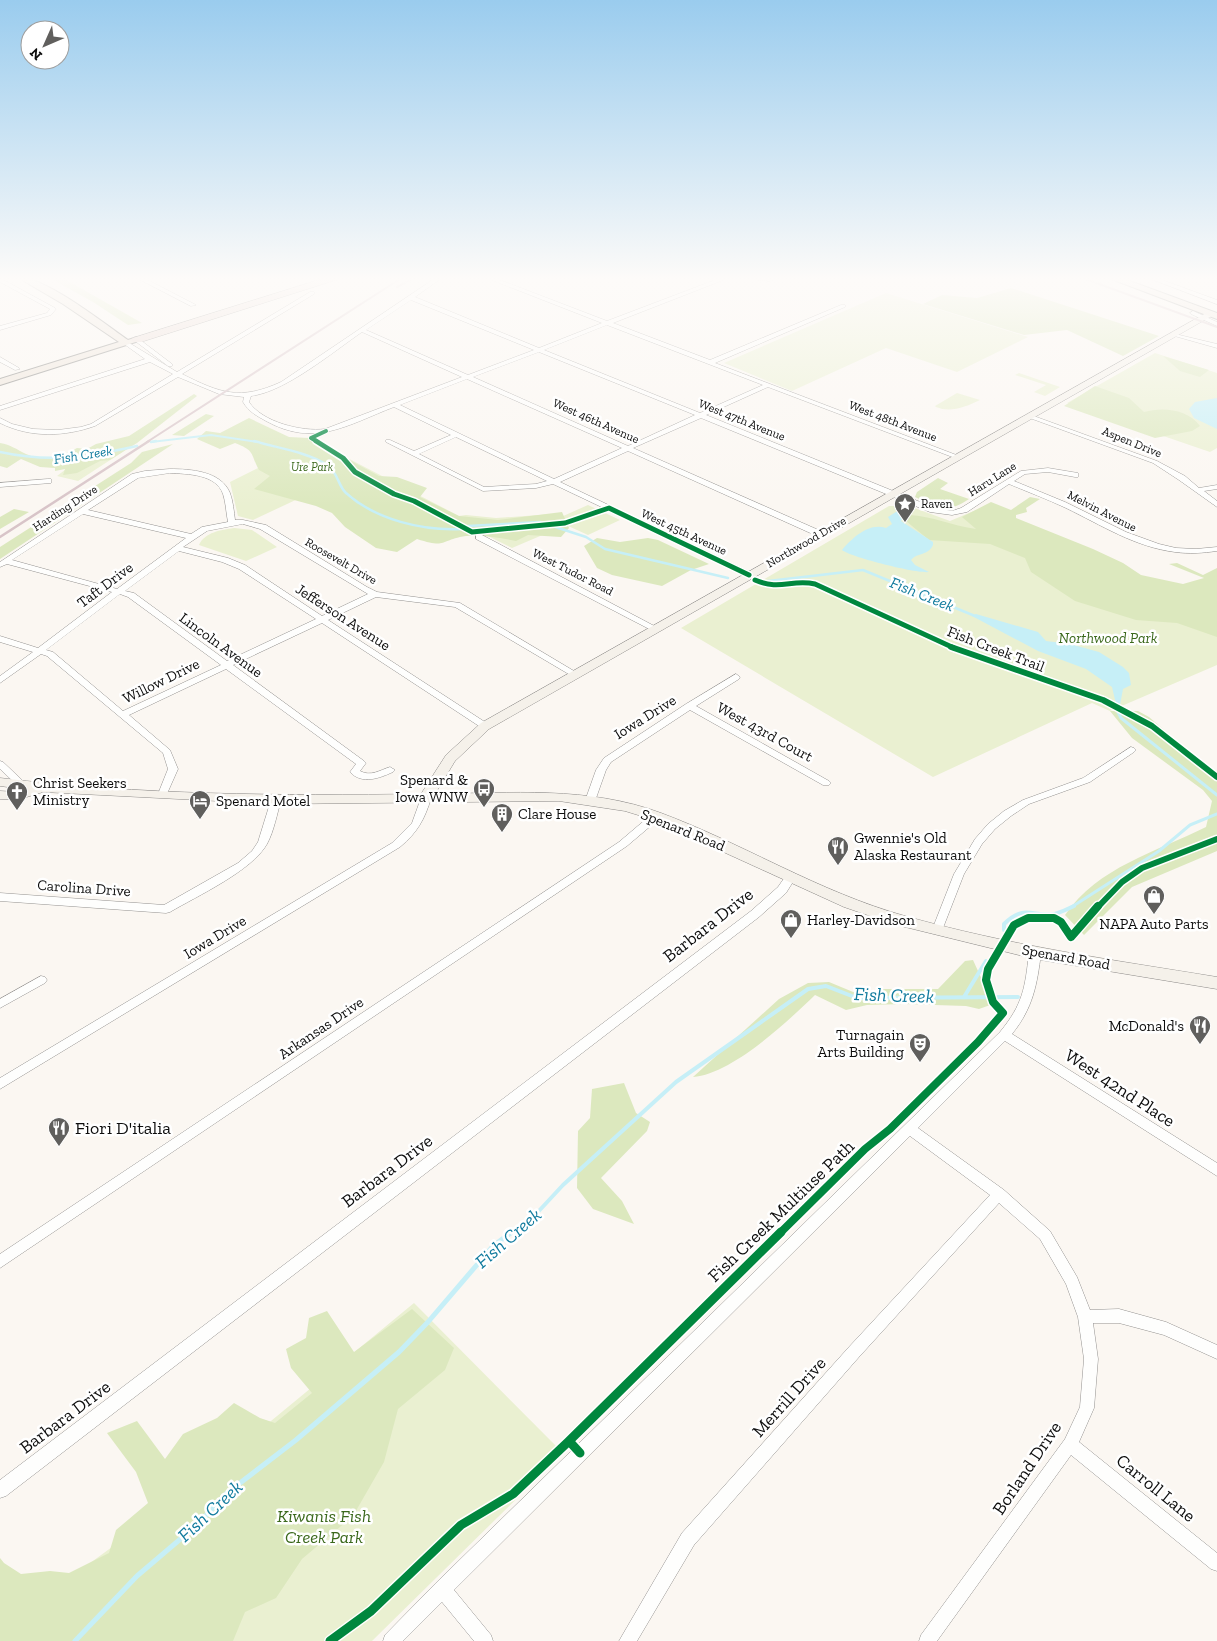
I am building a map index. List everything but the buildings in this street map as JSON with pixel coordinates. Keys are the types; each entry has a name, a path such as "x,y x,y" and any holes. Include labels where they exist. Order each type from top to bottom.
{"main road":[{"path":"0,374 74,354"},
{"path":"0,382 85,354"}],"street":[{"path":"143,354 150,360 222,394 248,396 260,394 283,383 327,354"},
{"path":"152,354 170,365 178,374"},
{"path":"0,420 18,428 36,431 73,430 97,423 211,354"},
{"name":"West 46th Avenue","path":"416,354 820,534"},
{"path":"248,396 246,402 252,410 288,430 307,433 333,428 528,354"},
{"name":"West 47th Avenue","path":"551,354 892,494 934,510 952,513"},
{"name":"West 48th Avenue","path":"686,354 957,457"},
{"path":"709,362 729,354"},
{"name":"Northwood Drive","path":"426,798 442,767 455,751 485,726 1139,354"},
{"path":"0,359 17,369"},
{"path":"0,408 150,360"},
{"path":"388,441 480,488 505,488 553,482 768,385"},
{"name":"West 45th Avenue","path":"394,405 749,575"},
{"name":"Aspen Drive","path":"1029,416 1155,462 1217,505"},
{"path":"413,454 456,435"},
{"name":"Haru Lane","path":"952,513 964,510 1023,472 1037,469 1060,471 1074,475"},
{"name":"Harding Drive","path":"3,563 135,476 143,473 186,471 210,478 226,492 232,523"},
{"path":"0,485 48,481"},
{"name":"Melvin Avenue","path":"1010,482 1068,506 1143,543 1181,551 1217,549"},
{"path":"1198,490 1217,487"},
{"path":"81,511 192,537"},
{"name":"Roosevelt Drive","path":"232,523 243,522 262,528 375,594 457,605 575,674"},
{"name":"Taft Drive","path":"0,680 192,537 206,529 232,523"},
{"name":"West Tudor Road","path":"479,537 656,629"},
{"name":"Jefferson Avenue","path":"178,548 236,564 485,726"},
{"name":"Lincoln Avenue","path":"3,563 120,591 131,596 362,763 355,772 360,776 368,777 390,770"},
{"name":"Willow Drive","path":"122,715 375,594"},
{"path":"0,640 50,654 167,752 172,760 173,769 163,794"},
{"name":"Iowa Drive","path":"590,801 601,770 608,760 736,677"},
{"name":"West 43rd Court","path":"690,706 826,783"},
{"path":"937,930 952,884 968,853 998,823 1026,802 1081,783 1131,750"},
{"path":"0,764 20,783"},
{"name":"Spenard Road","path":"0,782 20,783 40,788 276,800 559,797 590,801 656,816 849,903 937,930 1035,953 1215,983"},
{"name":"Spenard Road","path":"0,795 17,796 40,788"},
{"name":"Iowa Drive","path":"0,1084 396,845 420,822 426,798"},
{"name":"Carolina Drive","path":"0,897 166,910 242,865 256,853 263,842 276,800"},
{"name":"Arkansas Drive","path":"0,1262 623,844 656,816"},
{"name":"Barbara Drive","path":"0,1490 755,914 782,890 791,877"},
{"path":"391,1641 1021,1016 1030,995 1035,953"},
{"path":"0,1004 41,980"},
{"name":"West 42nd Place","path":"1004,1034 1217,1170"},
{"name":"Borland Drive","path":"909,1129 999,1194 1045,1235 1072,1281 1085,1317 1091,1359 1086,1408 1070,1444 927,1641"},
{"name":"Merrill Drive","path":"627,1641 688,1539 854,1352 999,1194"},
{"path":"1085,1317 1119,1316 1166,1329 1217,1352"},
{"name":"Carroll Lane","path":"1070,1444 1217,1563"},
{"path":"442,1589 485,1641"}],"green space":[{"path":"746,354 874,354 792,391 724,363"},
{"path":"903,354 994,354 957,372"},
{"path":"1157,354 1217,373 1217,448 1210,452 1067,403"},
{"path":"1163,356 1209,370 1200,377 1180,371"},
{"path":"1019,373 1060,387 1045,396 1034,392 1046,385 1015,375"},
{"path":"1095,386 1129,398 1144,412 1167,410 1182,413 1195,420 1200,426 1192,431 1155,438 1064,406"},
{"path":"957,393 980,400 964,407 952,409 941,409 935,406"},
{"path":"194,394 197,396 137,443 110,460 100,461 77,473 63,475 65,469 55,471 55,468 40,467 21,459 7,468 0,466 0,443 39,458 59,456 77,448 87,449 96,444 129,436"},
{"path":"206,414 214,416 184,436 172,435"},
{"path":"249,418 289,437 309,438 379,476 397,477 427,488 420,497 459,516 498,520 562,512 569,528 561,537 528,535 516,541 466,536 439,544 417,539 397,552 376,548 345,527 332,513 316,506 254,489 270,476 259,470 252,454 246,448 235,443 220,449 197,439 206,431 220,433"},
{"name":"Ure Park","path":"309,438 459,516 496,518 553,514 561,517 588,505 620,520 588,535 566,525 512,548 476,530 336,481 253,520 238,516 230,482 298,448"},
{"path":"173,444 0,559 0,547 131,463 142,452"},
{"path":"124,451 78,481 57,476 75,462"},
{"path":"938,478 948,483 940,489 969,499 954,507 942,508 915,497 917,492"},
{"path":"1030,497 1040,499 1026,508 1027,512 1016,515 1016,518 1093,549 1123,563 1141,575 1183,584 1204,578 1169,564 1177,563 1203,575 1217,568 1217,637 1177,623 1136,620 1075,601 1031,572 1025,558 990,544 929,540 906,521 909,515 918,516 976,529 962,517 991,502 1011,510"},
{"name":"Northwood Park","path":"889,506 909,506 950,521 976,510 1166,590 1217,581 1217,665 1110,711 1092,703 933,777 681,628"},
{"path":"14,509 29,512 0,529 0,517"},
{"path":"234,528 252,530 277,547 246,561 199,545 209,534"},
{"path":"597,538 620,542 648,538 658,540 709,564 691,570 662,586 612,575 597,568 584,546"},
{"path":"1110,711 1138,711 1149,717 1217,775 1217,851 1132,887 1084,935 1065,915 1078,898 1129,862 1206,827 1212,801 1203,790 1132,738"},
{"path":"973,960 993,1004 979,1009 966,1006 904,1004 867,1005 846,1010 815,995 790,1019 741,1057 725,1067 708,1074 693,1077 779,999 808,983 829,982 858,994 885,989 938,989 965,961"},
{"path":"624,1083 636,1113 650,1122 647,1131 601,1178 622,1201 634,1224 593,1209 577,1188 578,1131 590,1118 592,1089"},
{"name":"Kiwanis Fish Creek Park","path":"414,1303 563,1453 372,1641 0,1641 0,1578 26,1610 168,1506"},
{"path":"412,1309 454,1348 445,1370 398,1409 384,1462 353,1516 302,1559 276,1598 245,1612 233,1641 0,1641 0,1558 4,1563 21,1574 50,1571 69,1573 109,1553 116,1530 148,1503 136,1472 107,1433 137,1421 165,1459 183,1434 217,1418 234,1403 260,1418 275,1423 312,1393 291,1368 286,1349 306,1338 309,1318 327,1311 354,1352"}],"water":[{"path":"1217,398 1217,429 1194,418 1189,409 1195,402"},
{"path":"899,510 906,513 901,521 933,542 928,551 911,560 915,565 929,572 884,564 857,557 842,550 861,532 873,527 886,528 892,524 888,517"},
{"path":"976,614 1038,632 1046,641 1070,644 1099,652 1129,673 1131,685 1123,689 1120,705 1116,704 1112,687 1086,669 1038,651 972,616"}],"waterway":[{"name":"Fish Creek","path":"156,441 151,442 211,435 257,442"},
{"name":"Fish Creek","path":"257,442 301,454 327,465 331,468 346,493 371,510 386,517 416,526 462,529"},
{"name":"Fish Creek","path":"0,452 52,458 85,456 137,446"},
{"name":"Fish Creek","path":"468,526 540,522 586,537 605,549 728,578"},
{"name":"Fish Creek","path":"761,582 863,570 975,616"},
{"name":"Fish Creek","path":"1118,700 1117,710 1121,718 1217,795"},
{"name":"Fish Creek","path":"1071,907 1159,851 1190,825 1217,814"},
{"name":"Fish Creek","path":"1004,930 1004,924 1018,914 1055,914 1071,907"},
{"name":"Fish Creek","path":"964,997 986,961"},
{"name":"Fish Creek","path":"510,1233 537,1213 563,1185 676,1082 808,989 826,986 857,998 1018,997"},
{"name":"Fish Creek","path":"75,1641 137,1576 198,1524 227,1493 296,1440 399,1352 428,1322 493,1246 512,1232"}],"railway":[{"path":"147,442 284,354"},
{"path":"0,537 149,441"}],"cycle path":[{"path":"326,431 311,438 343,458 355,472 394,494 414,501 472,532 565,523 609,508 749,575"},
{"name":"Fish Creek Trail","path":"755,580 773,586 798,582 815,584 966,654 1103,700 1152,726 1217,777"},
{"name":"Fish Creek Multiuse Path","path":"569,1441 865,1149 890,1129 978,1042 1003,1013 993,1002 986,980 988,969 1014,925 1028,918 1054,918 1061,922 1071,937 1104,899 1132,874 1151,864 1199,848 1217,839"},
{"path":"330,1641 371,1611 461,1525 513,1494 569,1441 580,1453"}],"place":[{"name":"Raven","path":"905,523"},
{"name":"Spenard & Iowa WNW","path":"484,808"},
{"name":"Christ Seekers Ministry","path":"17,811"},
{"name":"Spenard Motel","path":"200,820"},
{"name":"Clare House","path":"502,833"},
{"name":"Gwennie's Old Alaska Restaurant","path":"838,866"},
{"name":"NAPA Auto Parts","path":"1154,915"},
{"name":"Harley-Davidson","path":"791,939"},
{"name":"McDonald's","path":"1200,1045"},
{"name":"Turnagain Arts Building","path":"920,1063"},
{"name":"Fiori D'italia","path":"59,1147"}]}
